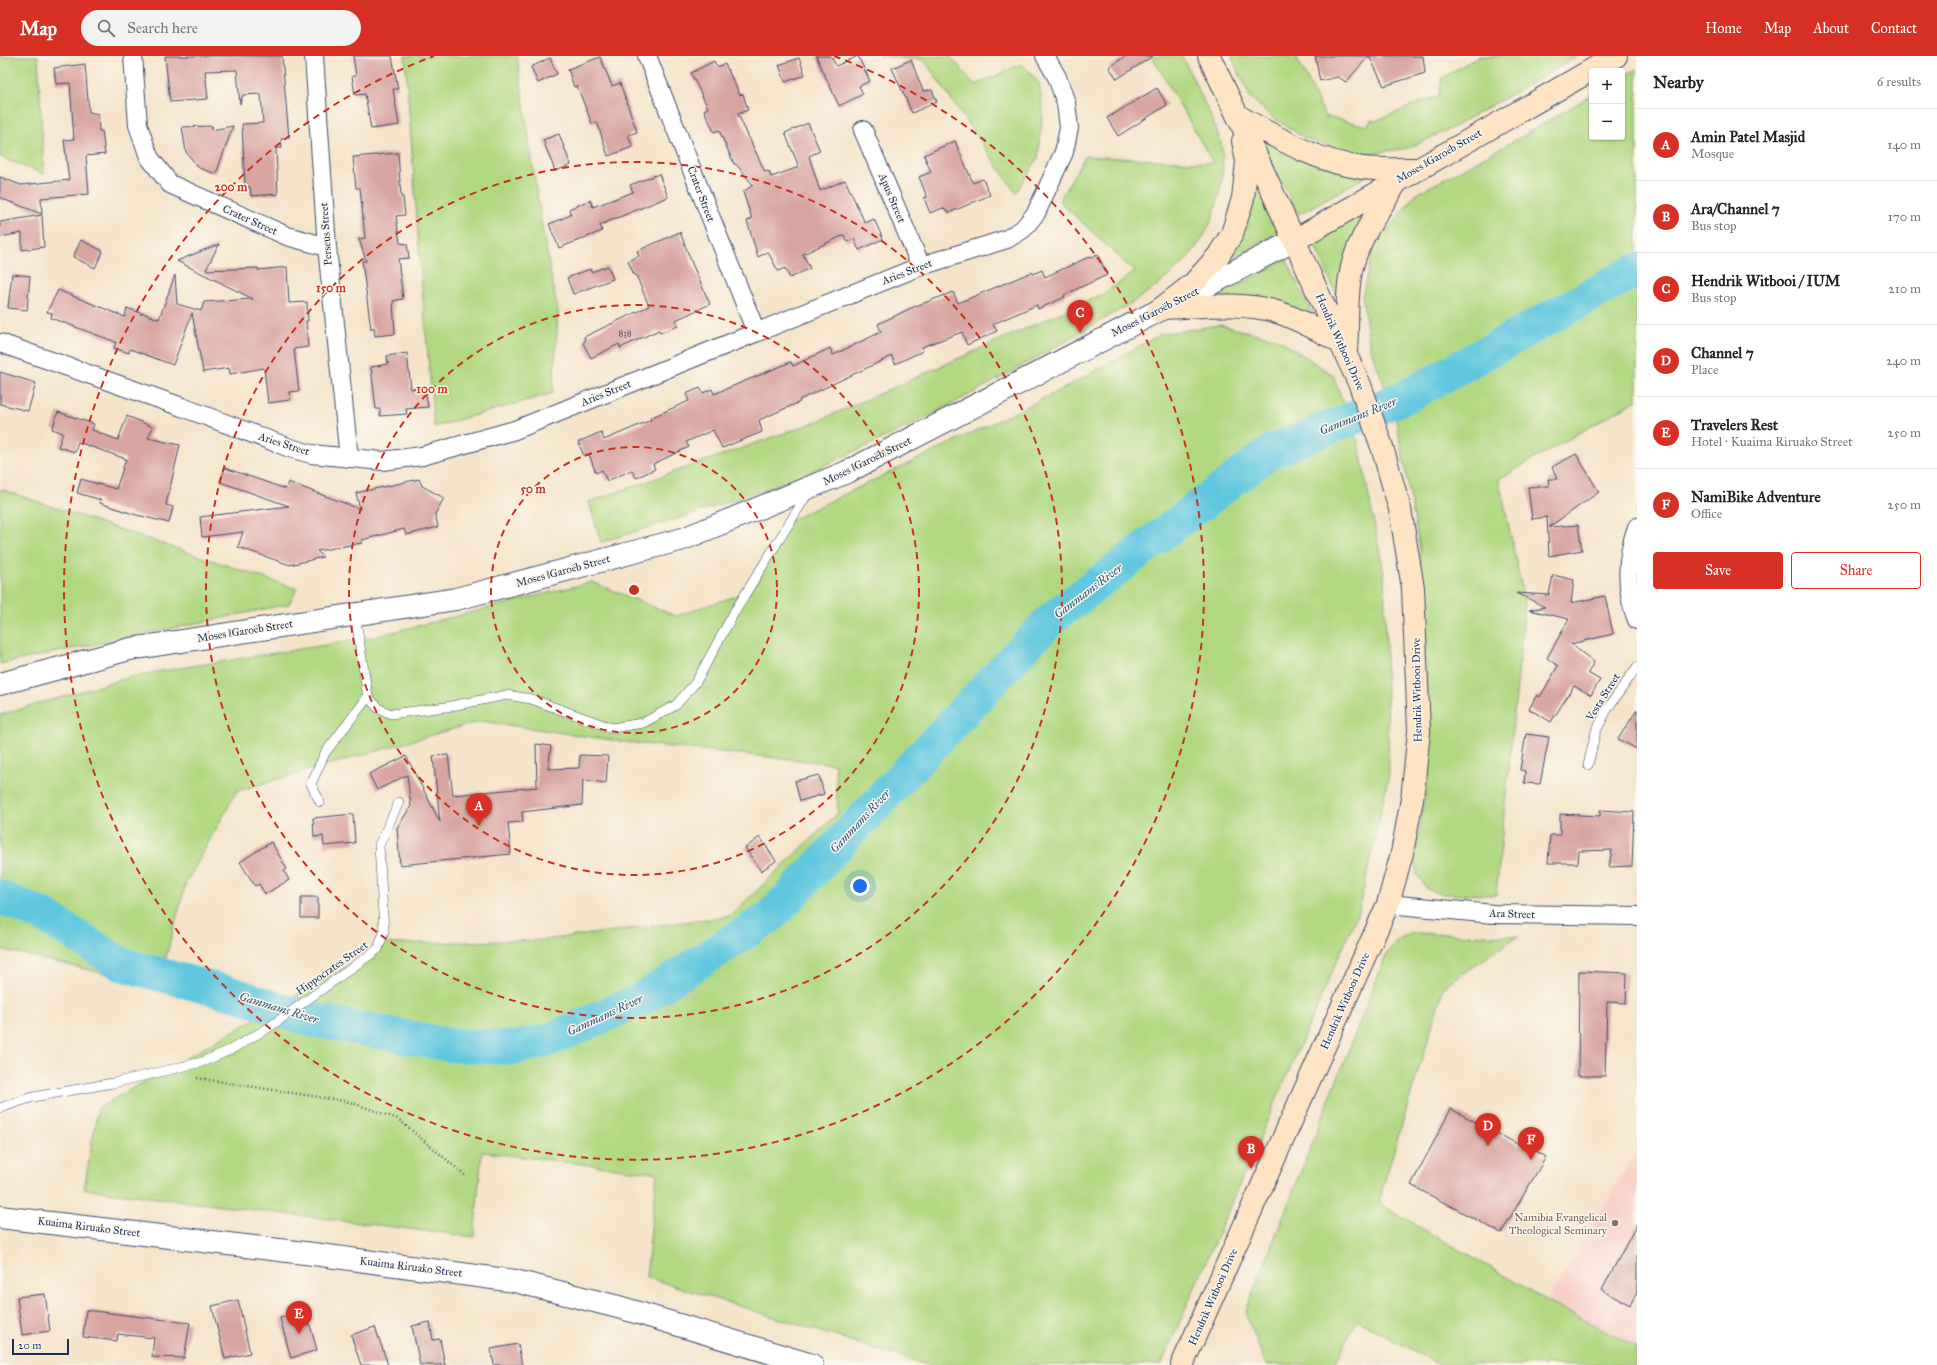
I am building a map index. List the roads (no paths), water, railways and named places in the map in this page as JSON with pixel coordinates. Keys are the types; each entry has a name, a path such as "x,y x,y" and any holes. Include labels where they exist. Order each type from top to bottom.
{"main road":[{"name":"Hendrik Witbooi Drive","path":"1182,1365 1388,904 1402,853 1412,798 1419,730 1413,588 1400,509 1382,446 1360,386 1237,113 1209,56"},
{"name":"Moses ǁGaroëb Street","path":"1294,240 1616,56"},
{"path":"1237,113 1291,145 1334,162 1364,168 1416,169"},
{"path":"1160,309 1193,284 1218,256 1232,234 1243,198 1248,162 1237,113"},
{"path":"1160,309 1238,305 1275,311 1300,320 1343,349 1350,277 1356,253 1367,230 1398,180"}],"street":[{"name":"Crater Street","path":"133,56 138,126 149,157 170,184 287,236 327,247"},
{"name":"Perseus Street","path":"314,56 327,247 349,458"},
{"name":"Crater Street","path":"647,56 756,332"},
{"name":"Aries Street","path":"0,342 182,407 290,448 311,454 382,461 422,456 515,430 920,266 1007,239 1023,228 1036,213 1064,152 1069,128 1066,103 1058,77 1045,56"},
{"name":"Apus Street","path":"863,130 920,266"},
{"name":"Moses ǁGaroëb Street","path":"0,684 130,649 456,599 683,539 847,472 1294,240"},
{"path":"1637,526 1630,546 1628,577 1632,606 1637,620"},
{"name":"Ara Street","path":"1388,904 1493,914 1637,916"},
{"name":"Kuaima Riruako Street","path":"0,1217 314,1254 515,1282 622,1308 812,1365"}],"lane":[{"path":"355,614 368,697 378,708 391,714 446,707 508,695 531,699 612,728 643,723 676,705 696,682 736,609 812,487"},
{"name":"Vesta Street","path":"1588,765 1596,731 1611,703 1637,667"},
{"path":"320,802 310,784 324,753 368,697"},
{"name":"Hippocrates Street","path":"0,1108 33,1097 113,1083 202,1062 246,1042 268,1028 378,949 384,932 379,845 399,802"}],"waterway":[{"name":"Gammams River","path":"0,897 45,916 121,964 240,996 307,1019 450,1045 514,1048 549,1040 640,1000 771,916 1051,619 1270,452 1407,396 1637,270"}],"place":[{"name":"Hendrik Witbooi / IUM","path":"1080,333"},
{"name":"Amin Patel Masjid","path":"479,826"},
{"name":"Channel 7","path":"1488,1146"},
{"name":"NamiBike Adventure","path":"1531,1160"},
{"name":"Ara/Channel 7","path":"1251,1169"},
{"name":"Namibia Evangelical Theological Seminary","path":"1615,1223"},
{"name":"Travelers Rest","path":"299,1334"}]}
